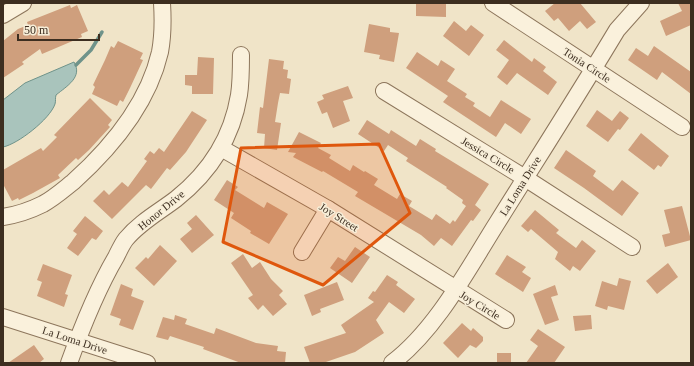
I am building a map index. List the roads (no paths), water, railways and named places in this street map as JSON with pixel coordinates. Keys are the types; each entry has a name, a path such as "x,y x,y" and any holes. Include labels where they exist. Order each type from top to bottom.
{"street":[{"path":"3,15 23,3"},
{"path":"3,218 32,209 55,197 103,153 122,131 139,104 153,75 162,36 162,3"},
{"name":"Tonia Circle","path":"493,3 682,127"},
{"name":"La Loma Drive","path":"392,363 408,351 416,342 455,289 617,30 641,3"},
{"name":"Honor Drive","path":"69,363 77,340 105,276 126,239 153,215 176,199 202,175 221,148 230,131 240,94 241,55"},
{"name":"Jessica Circle","path":"384,91 525,178 632,247"},
{"name":"Joy Street","path":"221,148 328,209 455,289"},
{"path":"302,252 328,209"},
{"name":"Joy Circle","path":"455,289 506,320"},
{"name":"La Loma Drive","path":"3,318 147,363"}],"water":[{"path":"74,62 77,72 75,77 69,85 56,95 55,104 47,117 25,136 3,147 3,100 25,83"}],"waterway":[{"path":"76,65 91,50 102,32"}]}
